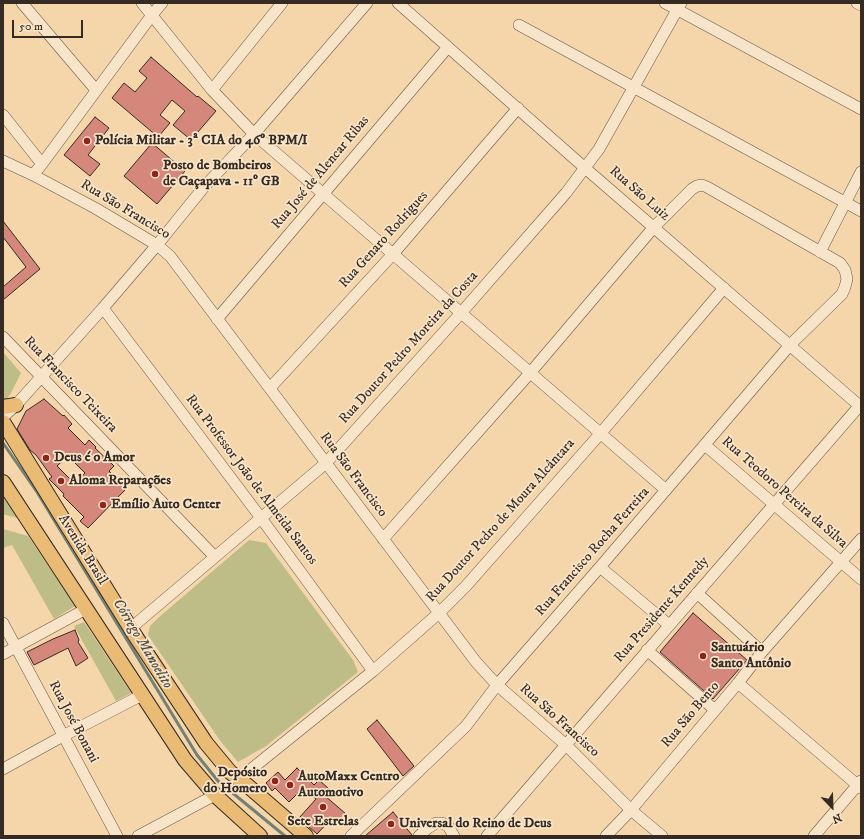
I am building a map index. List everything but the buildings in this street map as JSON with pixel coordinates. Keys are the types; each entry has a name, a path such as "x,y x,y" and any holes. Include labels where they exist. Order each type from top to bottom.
{"main road":[{"name":"Avenida Brasil","path":"3,422 131,628 206,743 230,772 306,836"},
{"name":"Avenida Brasil","path":"3,482 185,760 215,795 260,836"}],"street":[{"path":"22,3 96,90"},
{"path":"142,3 212,90 254,134 666,490"},
{"path":"33,175 162,3"},
{"path":"212,90 282,3"},
{"path":"3,417 9,406 41,377 103,308 204,187 254,134 367,3"},
{"name":"Rua São Luiz","path":"398,3 585,168 860,406"},
{"path":"665,3 679,6 861,109"},
{"path":"857,3 861,5"},
{"name":"Rua Doutor Pedro Moreira da Costa","path":"131,628 326,463 461,313 566,193 599,149 679,6"},
{"path":"520,25 861,211"},
{"name":"Rua José de Alencar Ribas","path":"217,319 448,47"},
{"name":"Rua Genaro Rodrigues","path":"270,388 392,254 518,108"},
{"path":"3,115 42,164"},
{"name":"Rua São Francisco","path":"3,161 95,208 157,245 170,256 476,662 497,685 566,745 631,810 662,836"},
{"path":"383,539 530,374 654,227 692,189 702,185 708,187 820,252 861,172"},
{"name":"Rua Francisco Rocha Ferreira","path":"351,836 466,726 497,685 600,568 790,345 842,294 847,279 846,270 840,263 820,252"},
{"name":"Rua Doutor Pedro de Moura Alcântara","path":"239,779 373,671 439,613 466,586 600,434 724,288"},
{"name":"Rua Professor João de Almeida Santos","path":"103,308 262,518 373,671"},
{"name":"Rua Francisco Teixeira","path":"3,337 215,557"},
{"name":"Rua Presidente Kennedy","path":"487,836 773,504 860,406"},
{"name":"Rua Teodoro Pereira da Silva","path":"705,445 861,579"},
{"name":"Rua São Bento","path":"606,836 631,810 738,683 762,652 861,539"},
{"path":"600,568 669,625"},
{"path":"697,593 762,652"},
{"path":"3,654 86,609"},
{"name":"Rua José Bonani","path":"3,623 117,836"},
{"path":"647,650 715,710"},
{"path":"738,683 860,785 814,836"},
{"path":"3,769 142,695"},
{"path":"138,836 215,795"},
{"path":"419,836 436,823 442,823 448,826 454,836"}],"shaded area":[{"path":"3,352 21,373 11,393 6,400 3,401"},
{"path":"3,496 18,518 3,514"},
{"path":"3,529 28,536 75,606 54,619 12,545 3,548"},
{"path":"249,540 266,543 353,660 358,672 266,746 238,762 221,742 148,635 150,626 158,618"},
{"path":"84,622 131,693 116,701 74,626"}],"waterway":[{"name":"Córrego Manoelito","path":"3,443 37,492 197,755 218,781 285,836"}],"place":[{"name":"Polícia Militar - 3ª CIA do 46º BPM/I","path":"87,141"},
{"name":"Posto de Bombeiros de Caçapava - 11º GB","path":"155,174"},
{"name":"Deus é o Amor","path":"46,458"},
{"name":"Aloma Reparações","path":"61,481"},
{"name":"Emílio Auto Center","path":"103,505"},
{"name":"Santuário Santo Antônio","path":"703,656"},
{"name":"Depósito do Homero","path":"275,781"},
{"name":"AutoMaxx Centro Automotivo","path":"290,785"},
{"name":"Sete Estrelas","path":"323,807"},
{"name":"Universal do Reino de Deus","path":"391,824"}]}
